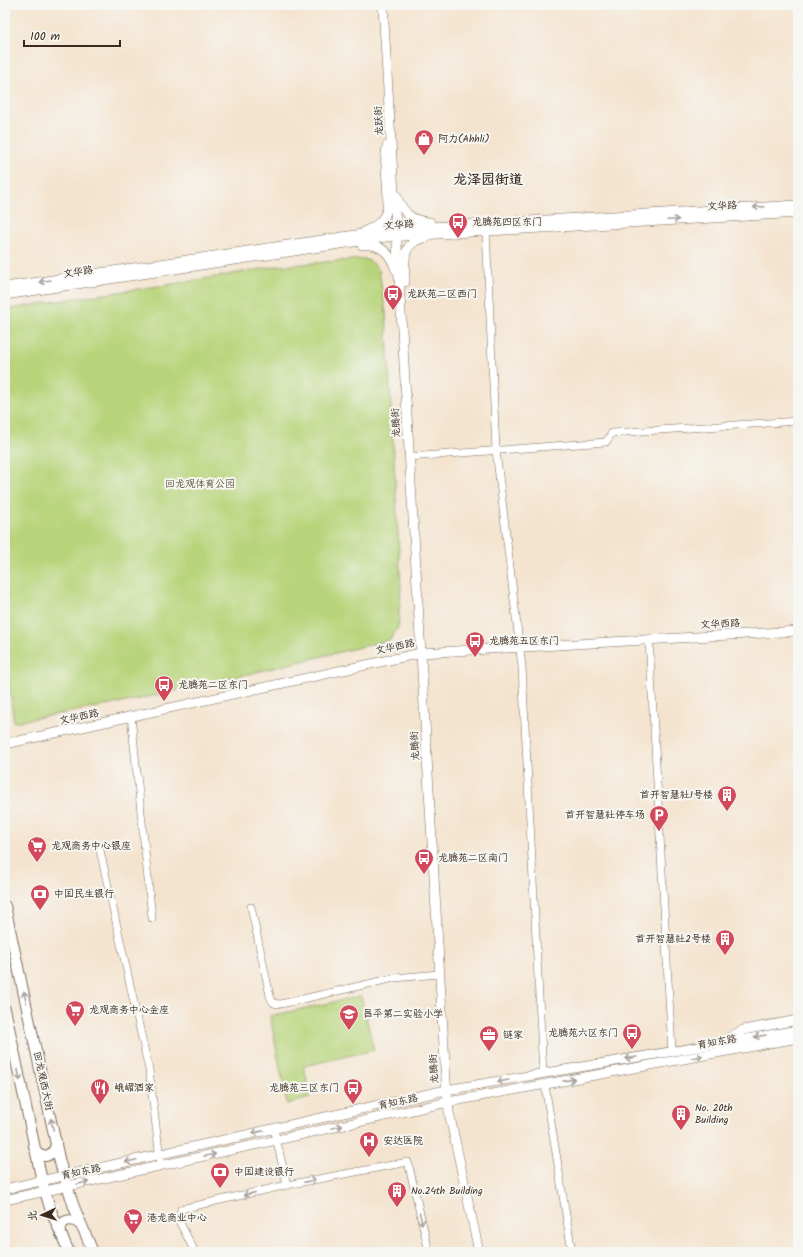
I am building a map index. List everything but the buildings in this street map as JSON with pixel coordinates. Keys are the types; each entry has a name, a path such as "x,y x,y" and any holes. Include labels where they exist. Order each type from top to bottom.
{"main road":[{"name":"回龙观西大街","path":"5,906 64,1176 82,1227 93,1252"},
{"path":"5,1009 42,1181 68,1252"},
{"path":"34,1147 39,1154 48,1156 54,1151 56,1141"},
{"path":"61,1234 61,1226 68,1220 76,1222 82,1227"}],"street":[{"name":"龙跃街","path":"383,5 396,232"},
{"path":"346,236 359,233 373,227 382,219 387,210 386,159 390,115"},
{"path":"393,174 395,190 399,201 405,212 413,218 420,221 432,222 458,221 486,227"},
{"name":"文华路","path":"5,287 346,236 797,207"},
{"name":"文华路","path":"486,227 767,214 797,207"},
{"path":"767,214 798,216"},
{"path":"401,319 405,282 405,257 410,245 423,238 459,235 486,227"},
{"path":"486,227 496,450 522,667 544,1074"},
{"name":"文华路","path":"5,295 298,250 396,232"},
{"name":"龙腾街","path":"396,232 446,1090 479,1252"},
{"path":"298,250 332,249 367,244 379,247 386,252 393,262 397,275 400,300"},
{"path":"409,457 606,442 612,433 798,420"},
{"name":"文华西路","path":"5,744 421,653 798,631"},
{"path":"649,639 672,1051"},
{"path":"131,716 152,918"},
{"path":"100,850 149,1070 161,1166"},
{"path":"251,907 271,1001 275,1004 281,1004 394,978 439,974"},
{"path":"714,1049 720,1042 743,1030 798,1020"},
{"name":"育知东路","path":"5,1200 448,1102 545,1085 798,1030"},
{"name":"育知东路","path":"5,1189 446,1090 672,1051 714,1049 798,1038"},
{"path":"714,1049 753,1053 798,1045"},
{"path":"545,1085 572,1252"},
{"path":"274,1129 287,1185"},
{"path":"195,1252 179,1221 181,1209 287,1185 408,1162 429,1252"}],"green space":[{"name":"回龙观体育公园","path":"363,259 372,263 379,271 386,313 401,589 398,627 390,640 126,702 14,722 5,655 5,310 278,266"},
{"path":"361,996 374,1050 304,1066 310,1098 287,1104 270,1016"}],"place":[{"name":"阿力(Ahhli)","path":"424,156"},
{"name":"龙腾苑四区东门","path":"458,239"},
{"name":"龙跃苑二区西门","path":"393,311"},
{"name":"龙腾苑五区东门","path":"475,658"},
{"name":"龙腾苑二区东门","path":"164,702"},
{"name":"首开智慧社1号楼","path":"727,812"},
{"name":"首开智慧社停车场","path":"659,832"},
{"name":"龙观商务中心银座","path":"37,863"},
{"name":"龙腾苑二区南门","path":"424,875"},
{"name":"中国民生银行","path":"40,911"},
{"name":"首开智慧社2号楼","path":"725,956"},
{"name":"龙观商务中心金座","path":"75,1027"},
{"name":"昌平第二实验小学","path":"349,1031"},
{"name":"龙腾苑六区东门","path":"632,1050"},
{"name":"链家","path":"489,1052"},
{"name":"峨嵋酒家","path":"100,1105"},
{"name":"龙腾苑三区东门","path":"353,1105"},
{"name":"No. 20th Building","path":"681,1131"},
{"name":"安达医院","path":"369,1158"},
{"name":"中国建设银行","path":"220,1189"},
{"name":"No.24th Building","path":"397,1208"},
{"name":"港龙商业中心","path":"133,1235"}],"district":[{"name":"龙泽园街道","path":"488,180"}]}
